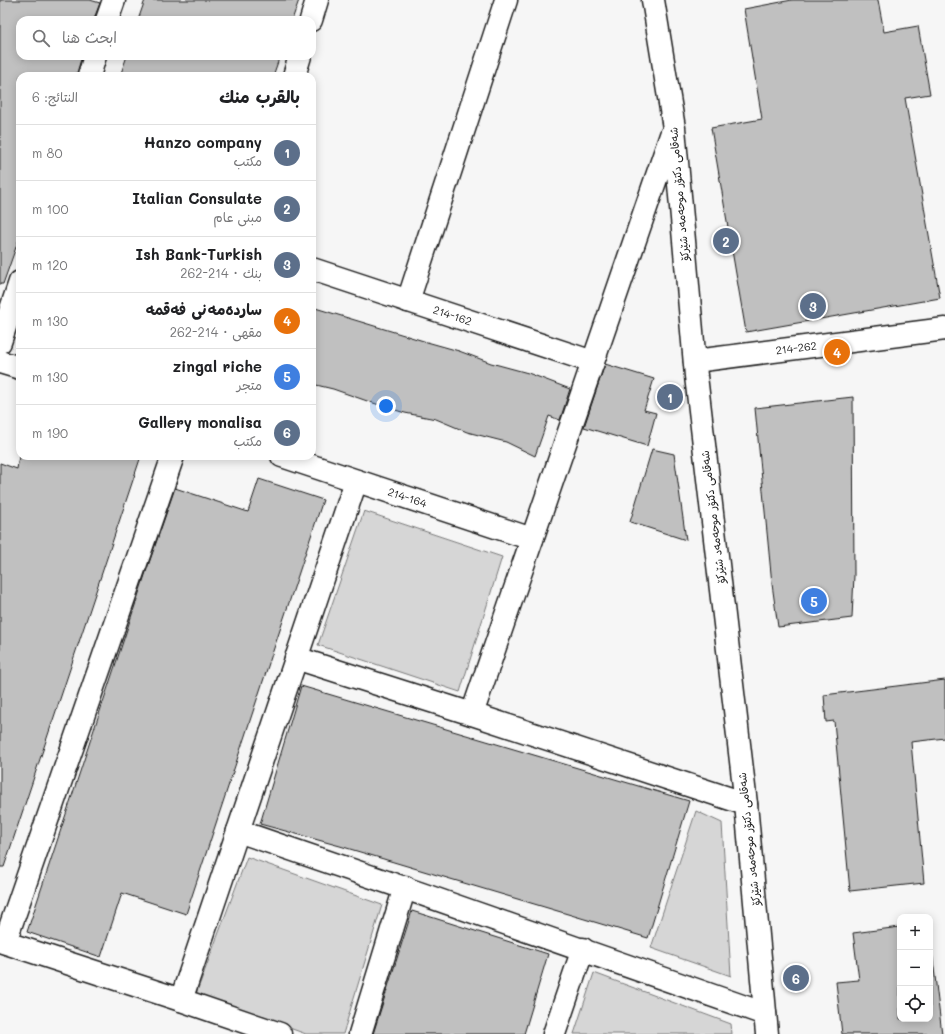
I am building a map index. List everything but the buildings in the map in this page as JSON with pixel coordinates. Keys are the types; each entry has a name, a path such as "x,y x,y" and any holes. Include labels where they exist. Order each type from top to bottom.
{"street":[{"path":"108,16 114,0"},
{"path":"312,16 317,0"},
{"path":"408,301 506,0"},
{"name":"شەقامی دکتۆر موحەمەد شێرکۆ","path":"653,0 674,128 695,361 746,804 766,1024"},
{"path":"90,72 94,60"},
{"path":"295,72 299,60"},
{"path":"472,714 674,128"},
{"name":"214-162","path":"316,270 593,362"},
{"path":"0,342 16,294"},
{"name":"214-262","path":"695,361 945,329"},
{"path":"0,362 16,367"},
{"path":"172,460 2,941 280,1034"},
{"name":"214-164","path":"294,460 532,539"},
{"path":"181,1000 356,480"},
{"path":"296,658 746,804"},
{"path":"238,831 583,949 766,1024"},
{"path":"360,1034 405,887"},
{"path":"554,1034 583,949"}],"shaded area":[{"path":"364,511 502,557 460,692 318,645"},
{"path":"696,811 722,823 731,976 651,948"},
{"path":"247,857 382,905 343,1034 306,1034 196,994"},
{"path":"594,973 731,1024 732,1034 574,1034"}],"place":[{"name":"Italian Consulate","path":"726,241"},
{"name":"Ish Bank-Turkish","path":"813,306"},
{"name":"ساردەمەنی فەقمە","path":"837,352"},
{"name":"Hanzo company","path":"670,397"},
{"name":"zingal riche","path":"814,601"},
{"name":"Gallery monalisa","path":"796,978"}]}
